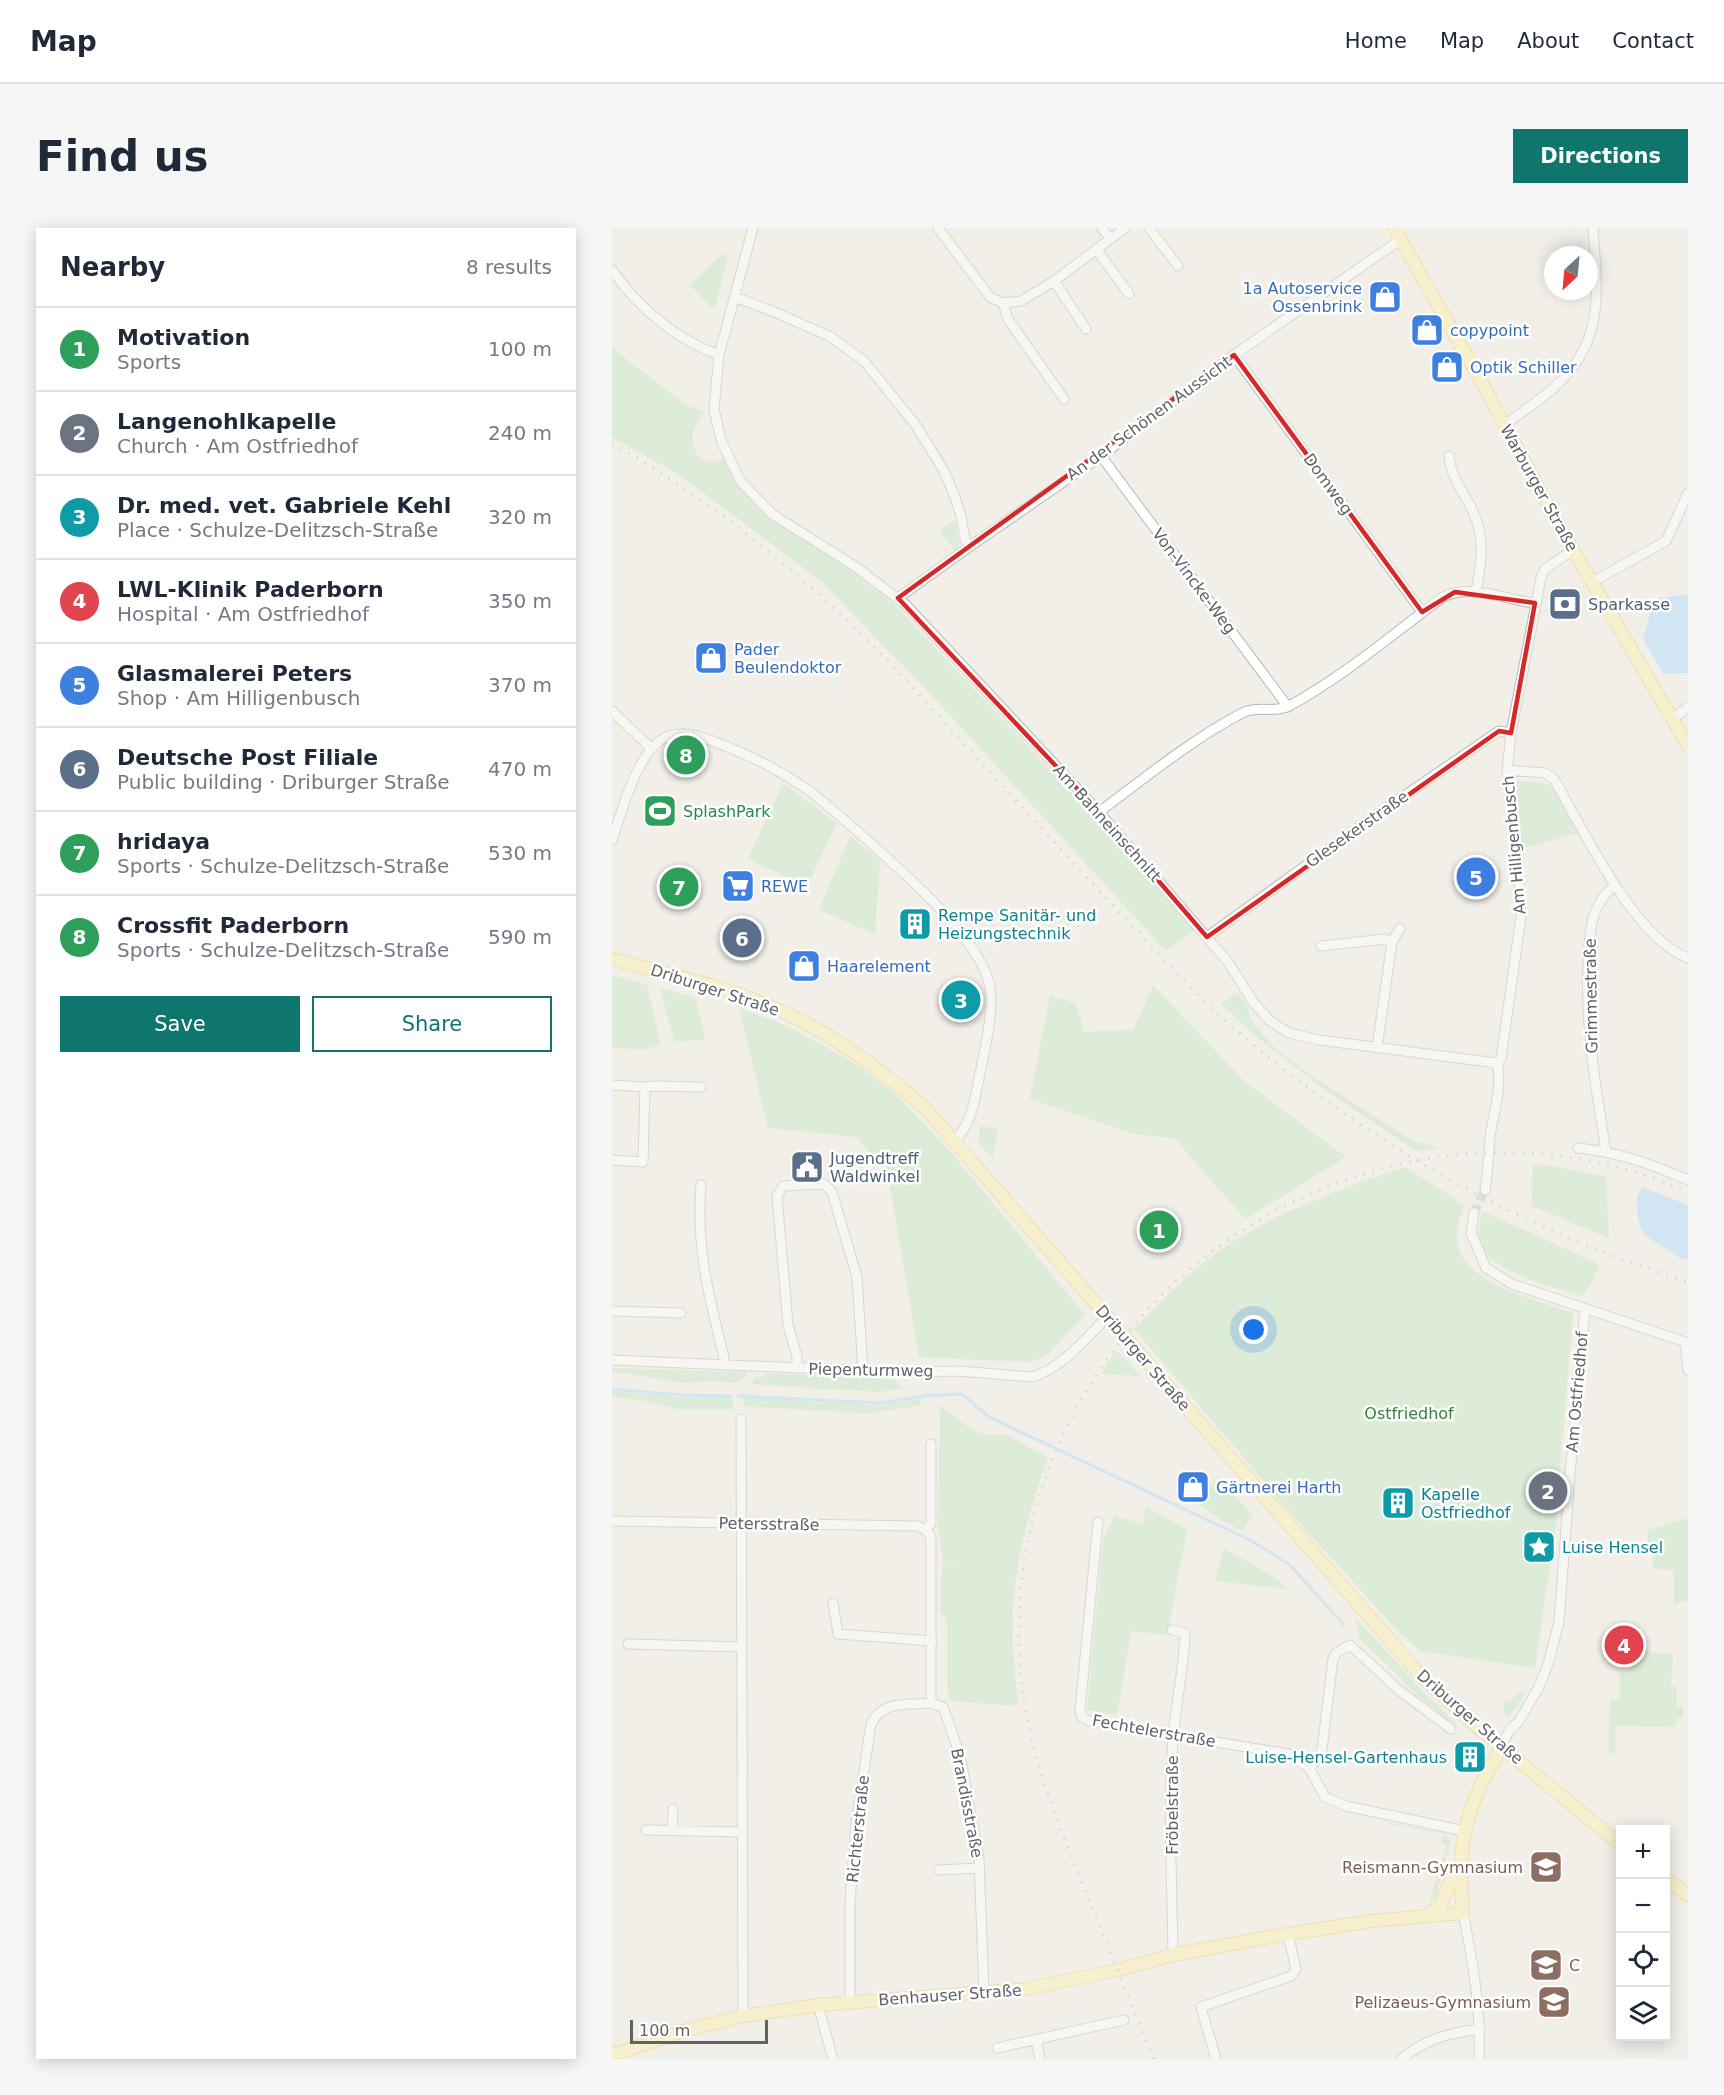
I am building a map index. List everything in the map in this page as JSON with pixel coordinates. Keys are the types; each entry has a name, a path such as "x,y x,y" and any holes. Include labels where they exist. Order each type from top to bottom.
{"main road":[{"name":"Warburger Straße","path":"1394,228 1592,582 1688,746"},
{"name":"Driburger Straße","path":"612,959 727,991 764,1003 792,1016 843,1044 885,1074 926,1108 1430,1686 1616,1841"},
{"path":"1424,1916 1440,1906 1459,1863 1465,1831 1482,1783 1501,1747"},
{"path":"1459,1863 1462,1913"},
{"path":"1670,1882 1687,1894"},
{"name":"Benhauser Straße","path":"612,2055 687,2030 743,2016 818,2005 1026,1989 1118,1970 1173,1955 1288,1934 1371,1921 1462,1913"}],"street":[{"name":"Am Bahneinschnitt","path":"753,228 719,355 714,409 721,440 739,478 751,492 772,514 856,567 898,598 1100,812 1228,962 1260,1011 1279,1028 1300,1036 1497,1063"},
{"path":"938,228 990,297 1003,303 1022,301 1054,281 1125,228"},
{"path":"1102,228 1110,238"},
{"path":"1149,228 1178,266"},
{"path":"1505,425 1555,387 1582,354 1593,328 1597,303 1593,228"},
{"name":"An der Schönen Aussicht","path":"898,598 1101,456 1234,355 1400,240"},
{"path":"1096,249 1129,294"},
{"path":"612,270 651,314 675,334 719,355"},
{"path":"1054,281 1086,330"},
{"path":"735,297 831,337 864,361 915,424 944,471 955,497 969,547"},
{"path":"1003,303 1008,319 1064,399"},
{"name":"Domweg","path":"1234,355 1422,612"},
{"name":"Von-Vincke-Weg","path":"1101,456 1288,707"},
{"path":"1449,456 1450,468 1476,517 1481,538 1482,558 1476,591"},
{"path":"1592,582 1666,541 1688,493"},
{"name":"Am Hilligenbusch","path":"1485,1190 1500,1077 1497,1063 1501,1059 1521,917 1517,843 1507,770 1511,733 1540,578 1545,569 1574,550"},
{"path":"1100,812 1177,755 1245,711 1271,711 1288,707 1335,678 1422,612 1455,592 1476,591 1535,603"},
{"path":"1673,719 1688,707"},
{"path":"612,711 651,748"},
{"name":"Glesekerstraße","path":"1207,937 1372,818 1499,731 1511,733"},
{"path":"612,840 639,769 651,748 669,736 680,734 700,736 740,752 786,776 826,804 930,900 970,944 989,980 988,1027 973,1110 962,1134 955,1140"},
{"path":"1507,770 1545,773 1554,779 1633,912 1672,950 1688,957"},
{"name":"Grimmestraße","path":"1606,1151 1592,1064 1588,1016 1588,975 1593,917 1607,891 1616,885"},
{"path":"1377,1048 1392,942 1400,928"},
{"path":"1321,946 1385,939 1392,942"},
{"path":"612,1085 701,1087"},
{"path":"612,1160 643,1162 645,1087"},
{"path":"1578,1148 1606,1151 1647,1163 1688,1180"},
{"path":"797,1368 797,1356 788,1325 777,1196 783,1186 824,1184 832,1192 857,1277 863,1371"},
{"path":"701,1185 699,1228 704,1273 724,1365"},
{"path":"1474,1213 1471,1233 1486,1268 1512,1284 1687,1342 1688,1370"},
{"name":"Am Ostfriedhof","path":"1501,1747 1509,1731 1519,1721 1539,1687 1548,1664 1559,1622 1585,1309"},
{"path":"612,1311 681,1313"},
{"name":"Piepenturmweg","path":"612,1360 863,1371 958,1371 1032,1377 1042,1375 1054,1368 1107,1317"},
{"path":"741,1419 743,2016"},
{"path":"931,1444 931,1523 926,1530 931,1538 931,1703"},
{"name":"Petersstraße","path":"612,1521 917,1526 926,1530"},
{"name":"Fechtelerstraße","path":"1098,1522 1080,1710 1082,1717 1089,1721 1289,1754 1310,1768"},
{"path":"833,1604 838,1634 932,1641"},
{"name":"Fröbelstraße","path":"1172,1630 1185,1633 1173,1736 1171,1800 1173,1955"},
{"path":"628,1644 742,1647"},
{"path":"1451,1729 1400,1691 1350,1645 1336,1653 1333,1659 1322,1749 1320,1756 1310,1768 1325,1797 1346,1806 1465,1831"},
{"name":"Brandisstraße","path":"931,1703 943,1707 960,1755 979,1868 984,1992"},
{"name":"Richterstraße","path":"850,2002 850,1903 855,1834 871,1724 876,1714 886,1707 931,1703"},
{"path":"672,1830 673,1809"},
{"path":"646,1830 742,1832"},
{"name":"Brandisstraße","path":"939,1870 979,1868"},
{"path":"1462,1913 1469,1944 1480,2029 1479,2059"},
{"path":"1216,2059 1201,2007 1291,1976 1296,1969 1288,1934"},
{"path":"818,2005 833,2059"},
{"path":"997,2048 1124,2020"},
{"path":"1401,2059 1417,2046 1430,2040 1480,2029"},
{"path":"1036,2039 1040,2059"}],"highlighted area":[{"path":"1234,355 1422,612 1455,592 1535,603 1511,733 1499,731 1207,937 1099,812 898,598"}],"green space":[{"path":"723,253 728,258 714,310 690,285"},
{"path":"612,348 688,406 704,412 693,433 696,453 710,461 724,458 734,482 770,518 853,572 896,606 1198,928 1166,951 933,697 821,581 681,476 612,437"},
{"path":"954,520 959,544 955,552 940,530"},
{"path":"1520,781 1539,782 1552,786 1578,833 1522,849 1516,783"},
{"path":"783,783 837,823 807,886 748,859"},
{"path":"850,836 880,861 875,934 819,910"},
{"path":"612,975 647,985 661,1045 645,1049 612,1048"},
{"path":"1153,985 1242,1079 1346,1157 1245,1219 1174,1138 1134,1134 1030,1099 1050,995 1076,1004 1084,1032 1133,1030"},
{"path":"660,988 696,998 705,1040 674,1041"},
{"path":"1238,992 1248,1007 1250,1019 1275,1048 1308,1073 1411,1140 1439,1148 1416,1151 1321,1087 1252,1033 1221,1004"},
{"path":"739,1008 787,1026 851,1061 892,1091 950,1151 1085,1315 1047,1355 1032,1362 919,1357 887,1170 856,1137 768,1128"},
{"path":"980,1126 998,1129 993,1159 978,1142"},
{"path":"1533,1164 1606,1177 1609,1238 1531,1206"},
{"name":"Ostfriedhof","path":"1406,1167 1464,1205 1458,1227 1459,1250 1466,1262 1477,1273 1508,1290 1573,1313 1559,1503 1535,1668 1420,1651 1396,1629 1293,1516 1134,1329 1196,1269 1240,1238 1285,1213 1358,1183"},
{"path":"1482,1211 1599,1264 1593,1281 1583,1296 1523,1277 1494,1261 1484,1251 1479,1239"},
{"path":"1116,1350 1140,1376 1101,1374"},
{"path":"612,1368 747,1372 746,1377 735,1383 713,1381 682,1383 632,1374 612,1373"},
{"path":"765,1373 894,1379 903,1388 880,1392 751,1384 756,1377 764,1377"},
{"path":"612,1391 681,1397 731,1397 734,1409 677,1409 640,1400 612,1397"},
{"path":"743,1398 881,1405 922,1398 919,1406 867,1413 751,1407 744,1406"},
{"path":"940,1405 962,1423 978,1432 1005,1434 1048,1457 1036,1491 1016,1578 1013,1638 1018,1706 950,1701 947,1685 947,1619 940,1612 942,1562 962,1563 943,1561 938,1525"},
{"path":"1214,1481 1219,1484 1221,1481 1253,1516 1242,1531 1218,1518 1198,1503"},
{"path":"1146,1507 1187,1530 1167,1635 1131,1631 1117,1715 1087,1710 1103,1539 1115,1516 1143,1524"},
{"path":"1688,1518 1688,1600 1674,1604 1674,1570 1653,1569 1653,1546 1647,1545 1648,1530"},
{"path":"1224,1548 1274,1577 1289,1589 1215,1581"},
{"path":"1354,1617 1421,1690 1456,1723 1455,1725 1415,1693 1358,1637 1358,1627"},
{"path":"1636,1648 1655,1653 1673,1653 1671,1686 1677,1687 1677,1706 1683,1707 1683,1718 1677,1718 1675,1727 1616,1726 1615,1753 1608,1753 1610,1700 1620,1699 1620,1673 1626,1674"},
{"path":"1520,1691 1525,1693 1508,1717 1503,1714 1505,1698 1509,1702"},
{"path":"1382,1821 1444,1833 1451,1841 1435,1899 1432,1899 1429,1904 1447,1845 1441,1843 1444,1834"}],"water":[{"path":"1688,594 1688,673 1664,674 1643,640 1654,599"},
{"path":"1642,1187 1688,1205 1688,1260 1680,1258 1643,1234 1637,1204"}],"waterway":[{"path":"612,1389 681,1395 731,1396"},
{"path":"738,1396 880,1403 923,1396 962,1394 989,1417 1250,1540 1290,1565 1344,1625"}],"tunnel":[{"path":"1474,1213 1485,1190"}],"railway":[{"path":"612,443 678,484 742,530 831,605 900,673 1064,853 1184,980 1221,1017 1264,1054 1358,1123 1407,1155 1458,1184 1563,1236 1688,1282"},
{"path":"1154,2059 1051,1801 1032,1742 1021,1680 1019,1648 1032,1524 1075,1412 1143,1315 1231,1238 1334,1184 1448,1156 1568,1157 1688,1192"}],"place":[{"name":"1a Autoservice Ossenbrink","path":"1385,297"},
{"name":"copypoint","path":"1427,330"},
{"name":"Optik Schiller","path":"1447,367"},
{"name":"Sparkasse","path":"1565,604"},
{"name":"Pader Beulendoktor","path":"711,658"},
{"name":"Crossfit Paderborn","path":"686,755"},
{"name":"SplashPark","path":"660,811"},
{"name":"Glasmalerei Peters","path":"1476,877"},
{"name":"REWE","path":"738,886"},
{"name":"hridaya","path":"679,887"},
{"name":"Rempe Sanitär- und Heizungstechnik","path":"915,924"},
{"name":"Deutsche Post Filiale","path":"742,938"},
{"name":"Haarelement","path":"804,966"},
{"name":"Dr. med. vet. Gabriele Kehl","path":"961,1000"},
{"name":"Jugendtreff Waldwinkel","path":"807,1167"},
{"name":"Motivation","path":"1159,1230"},
{"name":"Gärtnerei Harth","path":"1193,1487"},
{"name":"Langenohlkapelle","path":"1548,1491"},
{"name":"Kapelle Ostfriedhof","path":"1398,1503"},
{"name":"Luise Hensel","path":"1539,1547"},
{"name":"LWL-Klinik Paderborn","path":"1624,1645"},
{"name":"Luise-Hensel-Gartenhaus","path":"1470,1757"},
{"name":"Reismann-Gymnasium","path":"1546,1867"},
{"name":"C","path":"1546,1965"},
{"name":"Pelizaeus-Gymnasium","path":"1554,2002"}]}
